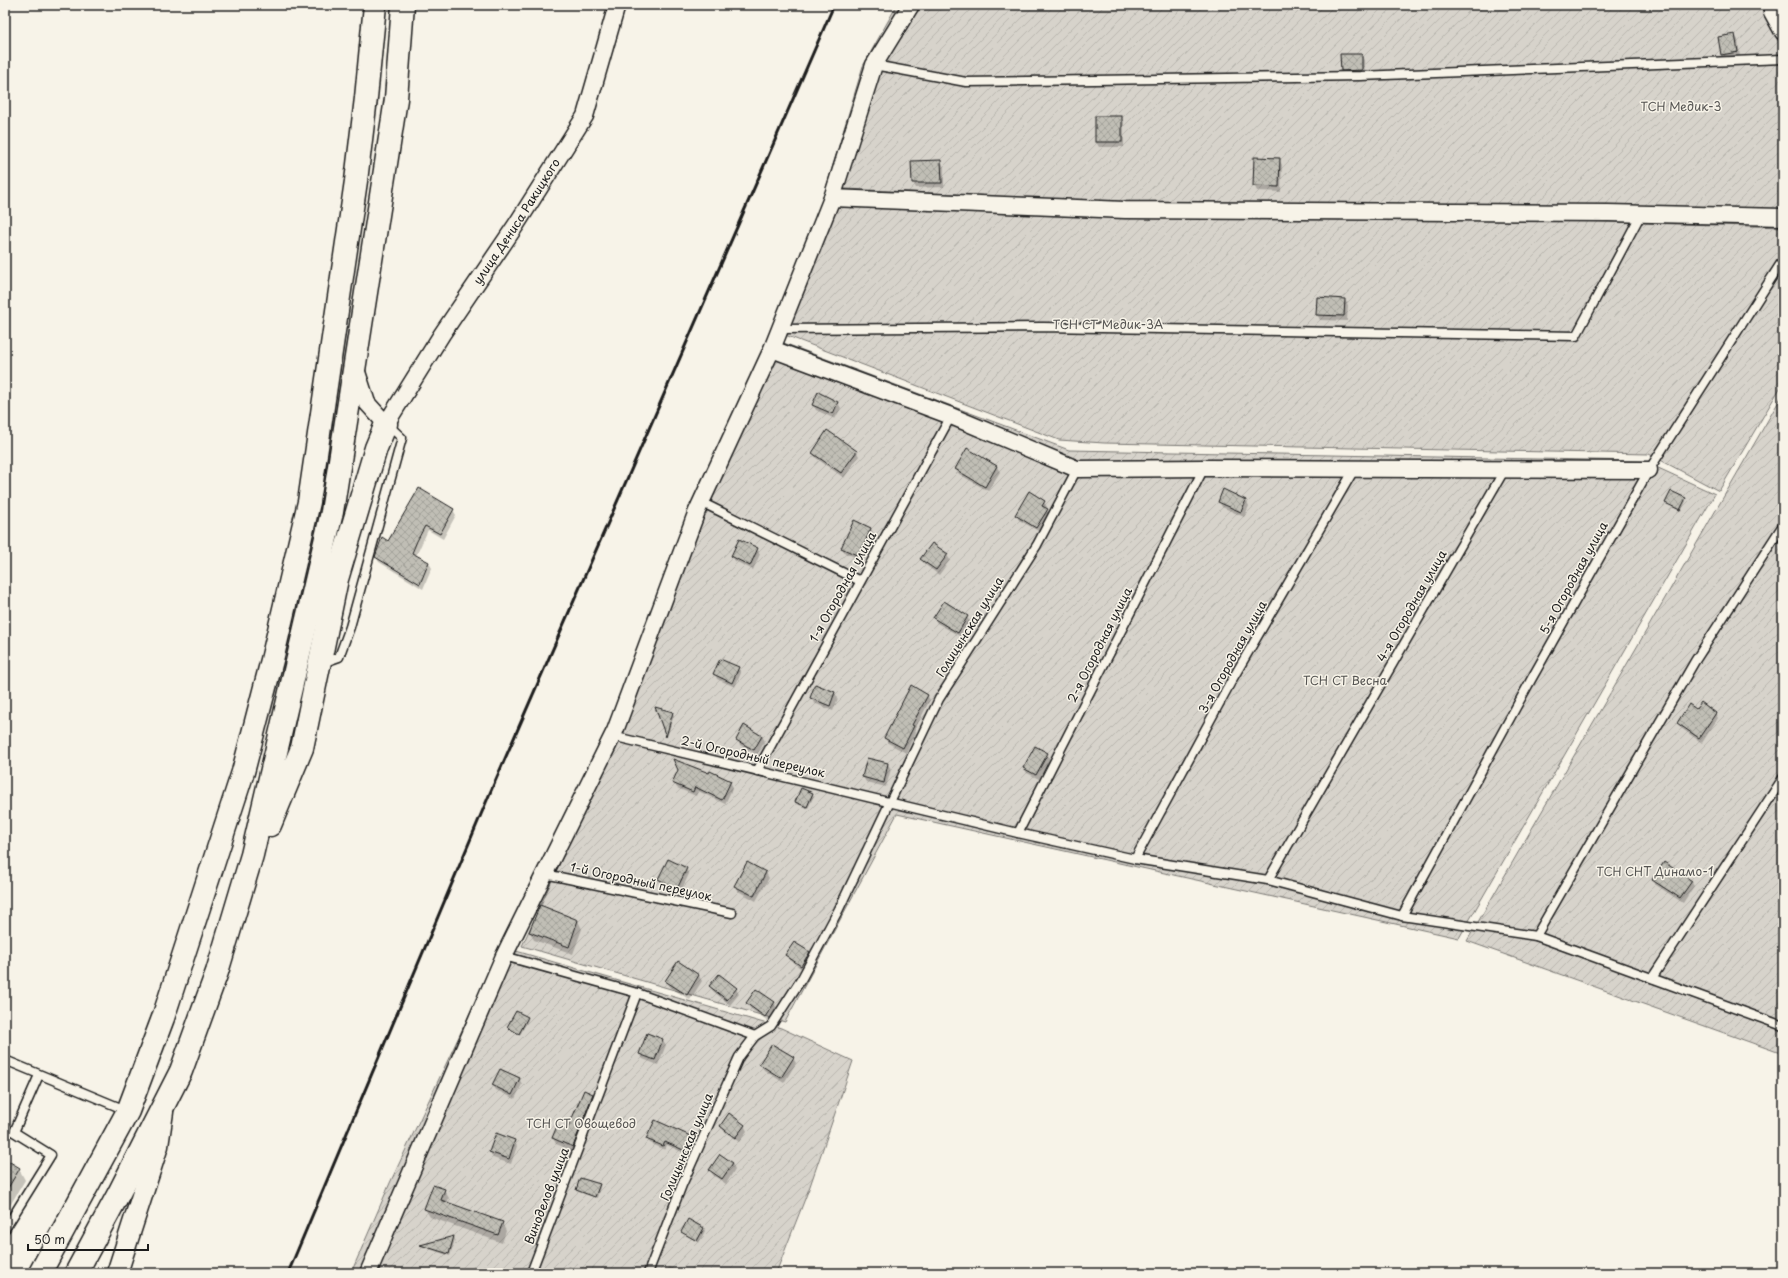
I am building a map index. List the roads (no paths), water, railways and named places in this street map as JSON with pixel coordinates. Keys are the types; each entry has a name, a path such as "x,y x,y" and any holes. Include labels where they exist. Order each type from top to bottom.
{"main road":[{"path":"43,1270 128,1111 163,1018 243,772 272,660 309,502 356,181 375,5"},
{"path":"76,1273 119,1194 181,1071 217,972 252,855 332,512 356,369 396,99 403,5"},
{"path":"252,855 267,833 302,748 337,580 376,448 386,424"}],"street":[{"name":"улица Дениса Ракицкого","path":"386,424 442,334 516,225 585,116 617,5"},
{"path":"368,1273 504,956 612,736 701,502 772,349 832,198 874,65 911,5"},
{"path":"1772,5 1772,12 1783,32"},
{"path":"832,198 1125,210 1642,214 1783,217"},
{"path":"772,349 951,416 1077,469 1355,468 1649,470"},
{"path":"356,369 367,403 386,424"},
{"path":"117,1273 158,1146 164,1106"}],"lane":[{"path":"874,65 966,82 1360,76 1783,58"},
{"path":"780,329 1044,327 1576,336 1642,214"},
{"name":"5-я Огородная улица","path":"1402,916 1532,678 1649,470 1783,260"},
{"name":"1-я Огородная улица","path":"757,771 951,416"},
{"name":"2-я Огородная улица","path":"1018,833 1204,468"},
{"name":"3-я Огородная улица","path":"1135,859 1232,680 1355,468"},
{"name":"Голицынская улица","path":"648,1273 682,1185 739,1056 755,1036 771,1026 802,978 842,902 938,699 1037,545 1077,469"},
{"name":"4-я Огородная улица","path":"1268,880 1505,469"},
{"path":"701,502 860,581"},
{"path":"1536,936 1695,661 1783,525"},
{"name":"2-й Огородный переулок","path":"612,736 1018,833 1135,859 1268,880 1402,916 1536,936 1783,1026"},
{"path":"1652,978 1783,778"},
{"name":"1-й Огородный переулок","path":"545,874 732,913"},
{"path":"504,956 637,993 755,1036"},
{"name":"Виноделов улица","path":"531,1273 637,993"},
{"path":"5,1060 128,1111"},
{"path":"5,1229 51,1155 14,1132 39,1075"}],"railway":[{"path":"288,1273 490,793 834,5"}],"park label":[{"name":"ТСН Медик-3","path":"1681,107"},
{"name":"ТСН СТ Медик-3А","path":"1108,325"},
{"name":"ТСН СТ Весна","path":"1345,681"},
{"name":"ТСН СНТ Динамо-1","path":"1655,872"},
{"name":"ТСН СТ Овощевод","path":"581,1124"}]}
